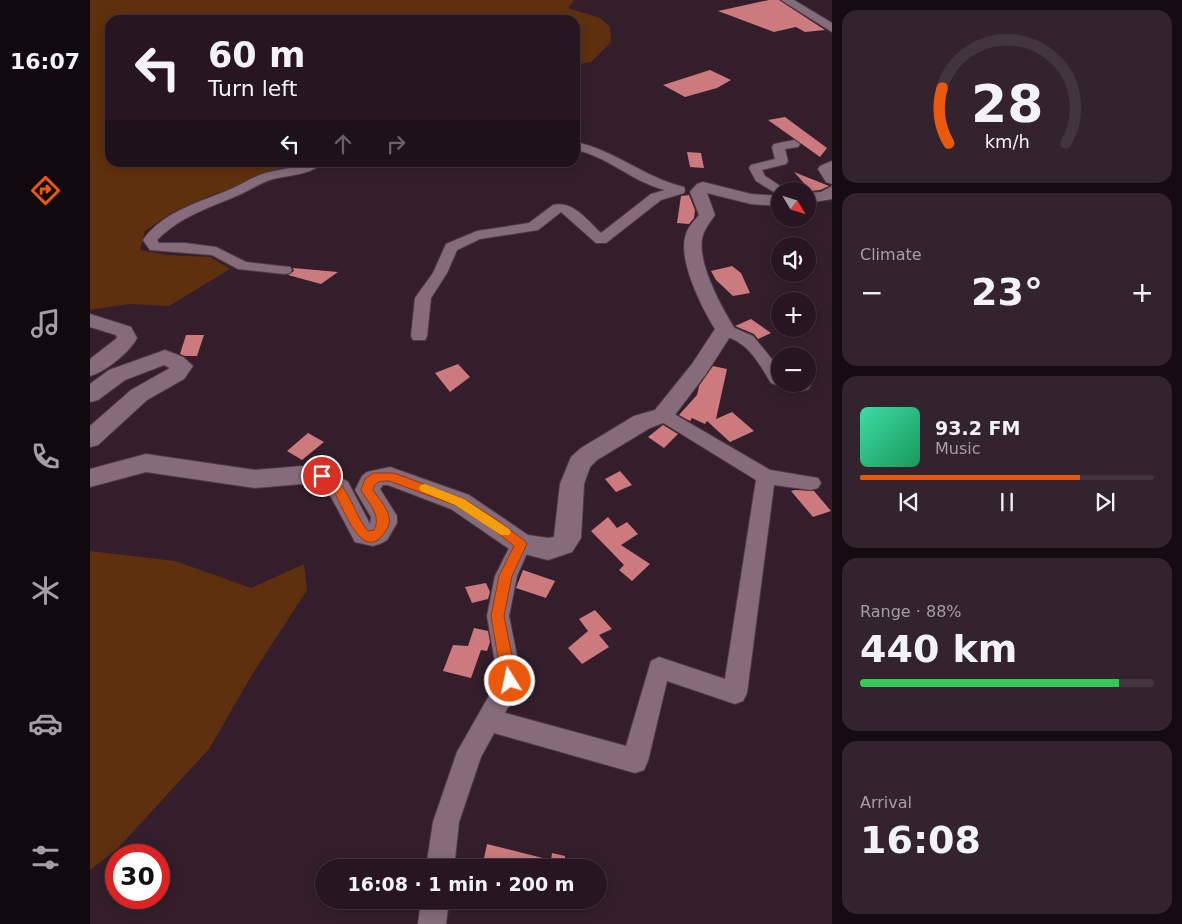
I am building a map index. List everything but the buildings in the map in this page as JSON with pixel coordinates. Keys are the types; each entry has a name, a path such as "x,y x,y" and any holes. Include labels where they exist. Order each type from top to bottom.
{"street":[{"path":"786,0 830,26"},
{"path":"771,184 760,178 755,168 782,161 778,147 794,144"},
{"path":"580,146 601,152 626,168 664,187 679,190"},
{"path":"832,166 826,168 832,179"},
{"path":"285,270 243,266 216,251 186,247 154,247 150,240 166,224 201,205 268,176 298,171 307,167"},
{"path":"703,188 698,192 707,215 694,235 692,252 715,314 726,329 747,340 771,368"},
{"path":"418,336 423,298 440,273 451,247 477,235 533,227 558,208 565,208 601,240 656,198 679,190 703,188 771,201"},
{"path":"816,197 826,196 832,191"},
{"path":"90,320 124,331 127,338 124,344 90,369"},
{"path":"90,478 146,463 255,479 302,475 322,476 339,490 364,535 373,536 378,533 384,523 384,516 367,490 369,482 377,476 390,476 460,502 493,523 520,544 548,549 563,545 568,538 572,484 579,463 589,454 642,422 663,414 699,369 726,329"},
{"path":"90,395 117,375 165,357 182,366 176,374 139,395 90,439"},
{"path":"663,414 766,477 811,483"},
{"path":"488,720 635,761 659,668 735,693 766,477"},
{"path":"441,859 446,822 470,752 510,681 498,616 506,576 520,544"},
{"path":"432,924 434,909"}],"shaded area":[{"path":"90,0 574,0 568,8 600,18 610,27 611,42 591,62 580,64 580,15 105,15 105,167 283,167 266,176 214,194 171,213 145,231 140,250 167,255 210,257 230,269 169,306 129,304 90,310"},
{"path":"90,551 175,561 251,588 304,564 307,590 253,673 209,749 122,844 105,844 105,858 90,870"}],"slow traffic":[{"path":"425,488 460,502 505,532"}],"route":[{"path":"322,476 339,490 364,535 373,536 378,533 384,523 384,516 367,490 369,482 377,476 390,476 460,502 493,523 520,544 506,576 498,616 510,681"}]}
